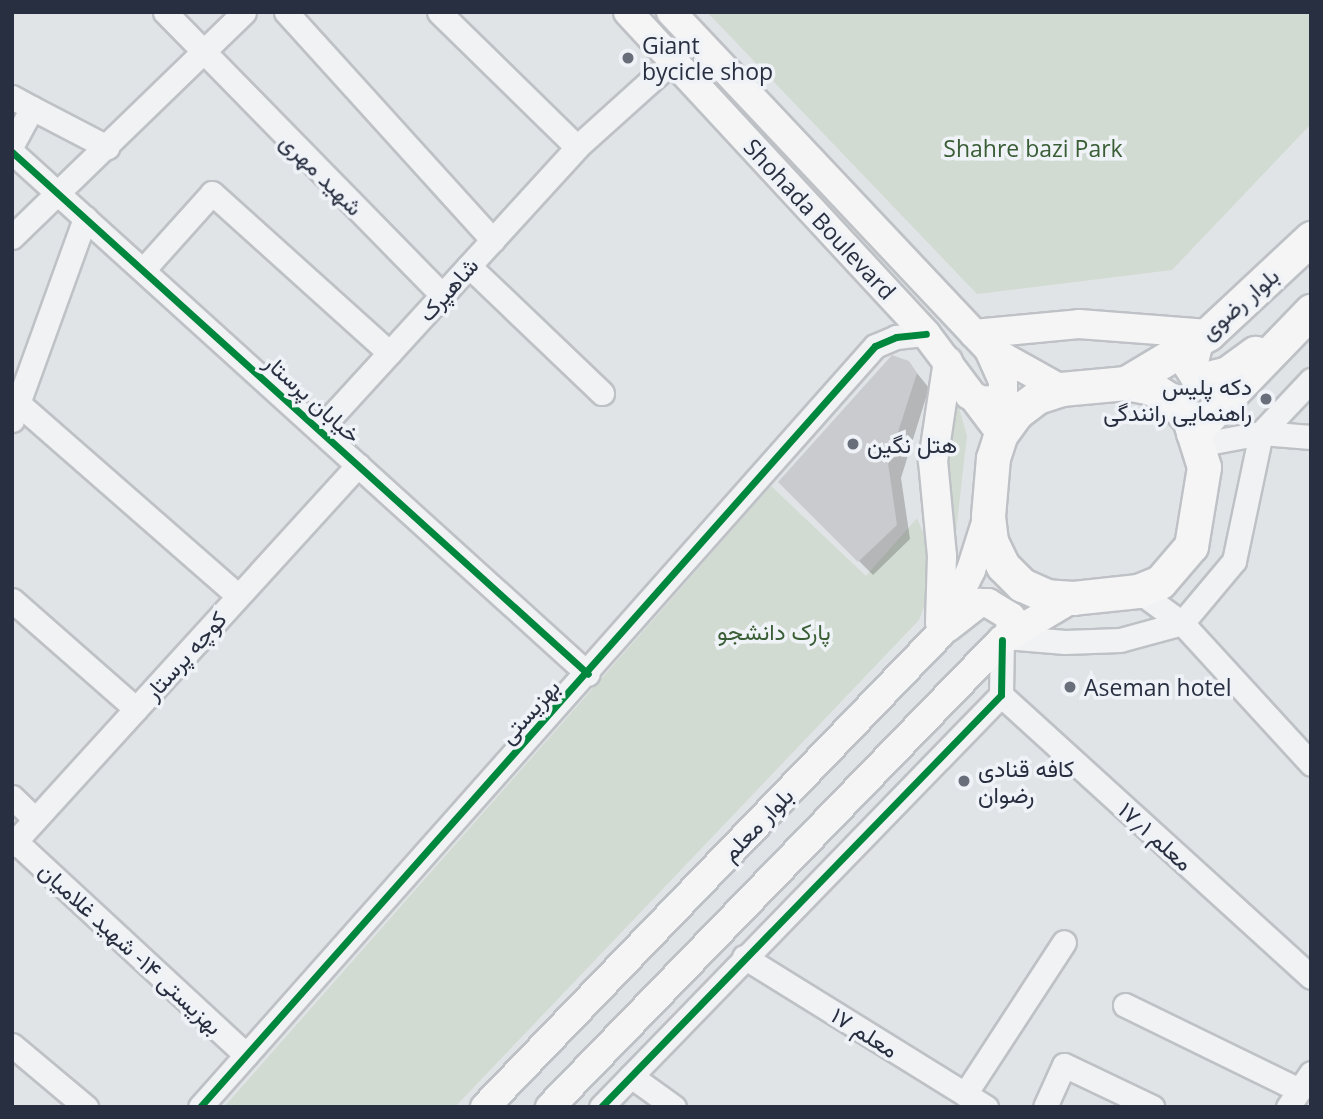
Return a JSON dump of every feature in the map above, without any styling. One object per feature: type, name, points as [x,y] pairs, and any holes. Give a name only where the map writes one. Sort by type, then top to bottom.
[{"type":"highway","name":"بلوار رضوی","points":[[1126,383],[1202,338],[1311,238]]},
{"type":"highway","points":[[1202,338],[1192,374],[1199,380],[1226,374],[1300,322]]},
{"type":"highway","points":[[1195,439],[1300,322]]},
{"type":"highway","points":[[1126,383],[1150,388],[1172,401],[1189,419],[1195,439],[1204,467],[1191,546],[1160,582],[1138,591],[1073,598],[1047,596],[1013,575],[991,541],[988,516],[993,458],[1001,434],[1016,413],[1037,397],[1061,389],[1126,383]]},
{"type":"main road","name":"Shohada Boulevard","points":[[628,12],[926,334],[948,361],[969,395],[1001,434]]},
{"type":"main road","name":"Shohada Boulevard","points":[[671,12],[981,341],[1061,389]]},
{"type":"main road","points":[[969,395],[984,401],[997,399],[1003,391],[1003,382],[981,341],[1079,324],[1202,338]]},
{"type":"main road","points":[[940,634],[942,556],[933,461],[948,361]]},
{"type":"main road","name":"بلوار معلم","points":[[485,1107],[940,634],[971,570],[988,516]]},
{"type":"main road","name":"بلوار معلم","points":[[550,1107],[1006,636],[1073,598]]},
{"type":"main road","points":[[940,634],[979,603],[988,603],[1010,617],[1006,636]]},
{"type":"street","name":"شهید مهری","points":[[165,12],[442,295]]},
{"type":"street","points":[[14,233],[60,194],[244,12]]},
{"type":"street","points":[[286,12],[493,240]]},
{"type":"street","points":[[439,12],[577,147]]},
{"type":"street","name":"شاهپرک","points":[[319,430],[577,147],[658,74]]},
{"type":"street","points":[[12,145],[22,102],[107,147]]},
{"type":"street","name":"خیابان پرستار","points":[[12,152],[588,674]]},
{"type":"street","points":[[143,270],[212,192],[390,353]]},
{"type":"street","points":[[85,218],[16,412],[238,596]]},
{"type":"street","points":[[469,266],[601,393]]},
{"type":"street","name":"بهزیستی","points":[[200,1107],[588,674],[875,346],[896,337],[926,334]]},
{"type":"street","points":[[601,1107],[1001,695],[1006,636],[1065,642],[1120,640],[1182,623],[1234,561],[1261,433],[1311,380]]},
{"type":"street","points":[[1195,439],[1261,433],[1311,437]]},
{"type":"street","name":"کوچه پرستار","points":[[14,843],[358,465]]},
{"type":"street","points":[[1138,591],[1182,623],[1311,764]]},
{"type":"street","points":[[12,600],[136,709]]},
{"type":"street","name":"معلم ۱۷٫۱","points":[[1001,695],[1311,976]]},
{"type":"street","points":[[12,797],[36,819]]},
{"type":"street","name":"بهزیستی ۱۴- شهید غلامیان","points":[[14,843],[246,1055]]},
{"type":"street","points":[[965,1094],[1064,942]]},
{"type":"street","name":"معلم ۱۷","points":[[744,957],[986,1107]]},
{"type":"street","points":[[1125,1005],[1299,1090]]},
{"type":"street","points":[[12,1046],[86,1107]]},
{"type":"street","points":[[1045,1107],[1064,1065],[1152,1107]]},
{"type":"street","points":[[631,1076],[674,1107]]},
{"type":"green space","name":"Shahre bazi Park","points":[[707,12],[1311,12],[1311,124],[1172,270],[977,294]]},
{"type":"green space","points":[[955,393],[967,436],[953,558],[941,479]]},
{"type":"green space","name":"پارک دانشجو","points":[[771,486],[866,576],[917,518],[932,554],[930,592],[919,620],[455,1107],[224,1107]]},
{"type":"building","name":"هتل نگین","points":[[892,355],[909,361],[917,373],[888,463],[897,525],[858,562],[778,482]]},
{"type":"cycle path","points":[[12,152],[588,674]]},
{"type":"cycle path","points":[[200,1107],[875,346],[896,337],[926,334]]},
{"type":"cycle path","points":[[601,1107],[1001,695],[1002,640]]},
{"type":"place","name":"Giant bycicle shop","points":[[628,58]]},
{"type":"place","name":"دکه پلیس راهنمایی رانندگی","points":[[1266,399]]},
{"type":"place","name":"هتل نگین","points":[[853,444]]},
{"type":"place","name":"Aseman hotel","points":[[1070,687]]},
{"type":"place","name":"کافه قنادی رضوان","points":[[964,781]]}]
